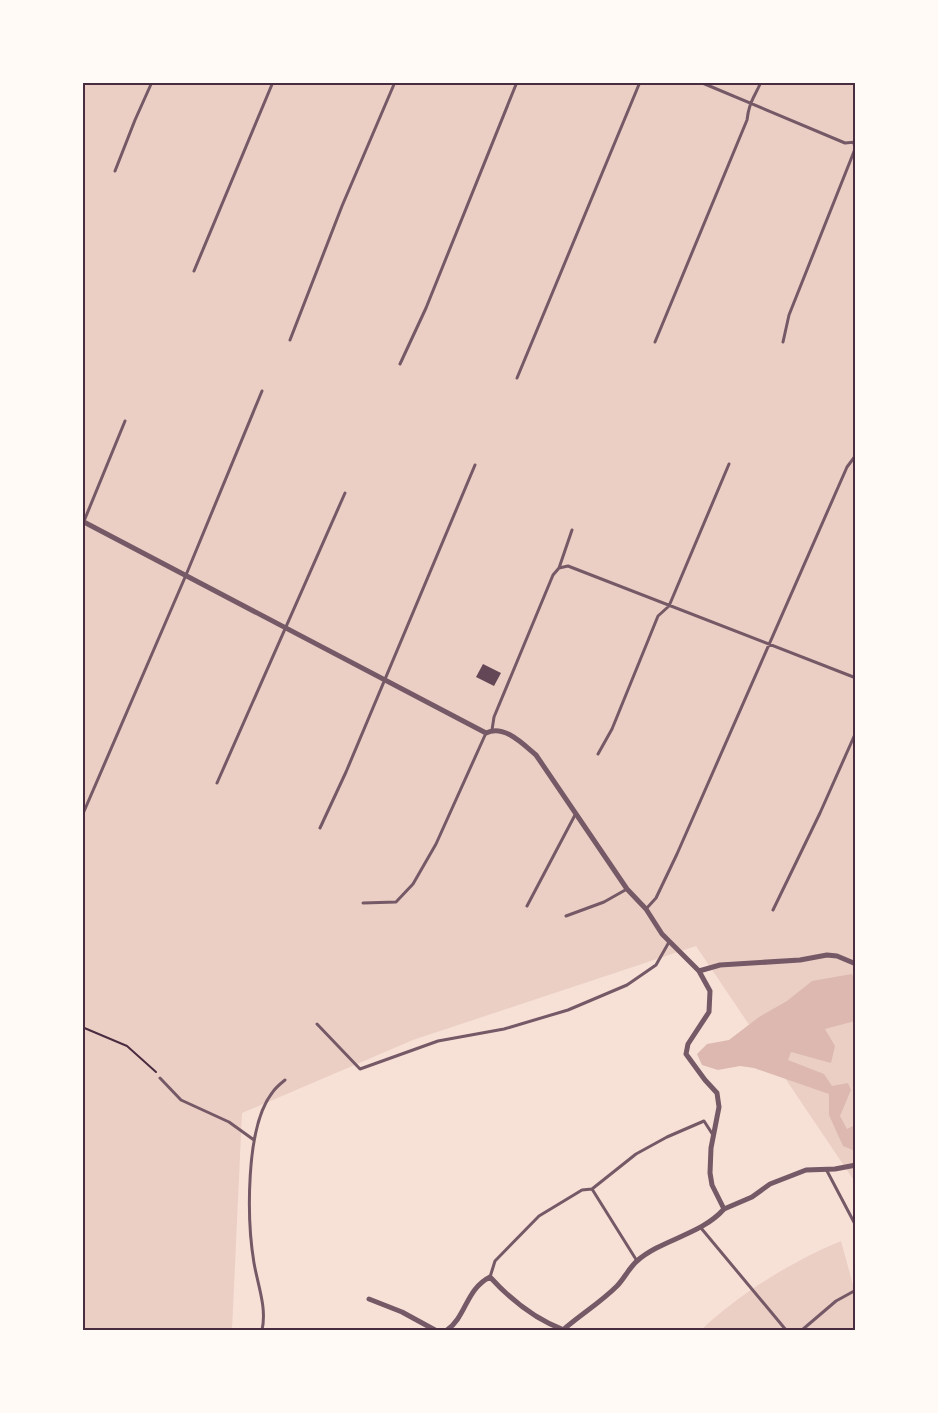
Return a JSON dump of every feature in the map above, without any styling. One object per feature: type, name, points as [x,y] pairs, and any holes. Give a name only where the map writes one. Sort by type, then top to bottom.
[{"type":"street","points":[[83,523],[486,733],[492,730],[502,731],[520,741],[536,755],[627,889],[646,909],[669,941],[699,971],[710,991],[709,1012],[687,1044],[686,1054],[717,1093],[719,1107],[712,1135],[710,1173],[712,1185],[724,1209]]},
{"type":"street","points":[[699,971],[720,965],[800,960],[827,955],[837,956],[855,964]]},
{"type":"street","points":[[450,1329],[470,1294],[481,1281],[490,1277],[508,1296],[536,1317],[563,1330],[598,1304],[619,1284],[637,1261],[716,1218],[724,1209],[752,1197],[770,1184],[806,1170],[855,1165]]},
{"type":"street","points":[[369,1299],[402,1312],[435,1330]]},
{"type":"lane","points":[[115,171],[152,82]]},
{"type":"lane","points":[[194,271],[273,82]]},
{"type":"lane","points":[[290,340],[342,206],[395,82]]},
{"type":"lane","points":[[400,364],[426,308],[517,82]]},
{"type":"lane","points":[[518,378],[640,82]]},
{"type":"lane","points":[[699,82],[845,142],[854,142],[855,149],[789,315],[783,342]]},
{"type":"lane","points":[[655,342],[747,120],[749,102],[755,97],[761,82]]},
{"type":"lane","points":[[82,816],[186,575],[261,391]]},
{"type":"lane","points":[[83,523],[125,421]]},
{"type":"lane","points":[[646,909],[656,898],[669,872],[847,467],[855,455]]},
{"type":"lane","points":[[598,754],[612,729],[658,616],[669,606],[729,464]]},
{"type":"lane","points":[[320,828],[346,772],[475,465]]},
{"type":"lane","points":[[217,783],[345,493]]},
{"type":"lane","points":[[492,730],[494,717],[553,575],[559,568],[572,530]]},
{"type":"lane","points":[[559,568],[568,566],[855,678]]},
{"type":"lane","points":[[773,910],[820,813],[855,732]]},
{"type":"lane","points":[[363,903],[396,902],[413,884],[436,844],[486,733]]},
{"type":"lane","points":[[527,906],[575,815]]},
{"type":"lane","points":[[566,916],[604,902],[627,889]]},
{"type":"lane","points":[[317,1024],[360,1069],[438,1041],[504,1029],[568,1010],[627,985],[656,965],[669,941]]},
{"type":"lane","points":[[160,1078],[181,1100],[229,1122],[254,1140]]},
{"type":"lane","points":[[262,1330],[264,1311],[254,1261],[250,1181],[255,1132],[271,1094],[285,1080]]},
{"type":"lane","points":[[490,1277],[495,1261],[539,1216],[582,1190],[592,1189],[636,1155],[668,1137],[704,1121],[712,1135]]},
{"type":"lane","points":[[826,1169],[855,1226]]},
{"type":"lane","points":[[592,1189],[637,1261]]},
{"type":"lane","points":[[700,1227],[786,1330]]},
{"type":"lane","points":[[802,1330],[836,1301],[855,1290]]},
{"type":"path","points":[[82,1027],[127,1046],[152,1067],[160,1078]]},
{"type":"shaded area","points":[[82,83],[855,83],[855,1182],[696,946],[413,1040],[242,1113],[232,1330],[83,1330]]},
{"type":"shaded area","points":[[852,974],[855,980],[855,1021],[825,1029],[835,1046],[831,1063],[791,1052],[788,1060],[824,1074],[832,1086],[848,1083],[851,1090],[840,1116],[847,1129],[855,1125],[855,1151],[843,1146],[829,1115],[829,1094],[754,1068],[740,1066],[718,1070],[702,1065],[697,1054],[707,1044],[729,1040],[759,1017],[787,1001],[812,981]]},
{"type":"shaded area","points":[[841,1241],[855,1292],[855,1330],[701,1330],[716,1316],[767,1279]]},
{"type":"building","points":[[483,664],[501,673],[494,686],[476,677]]}]
